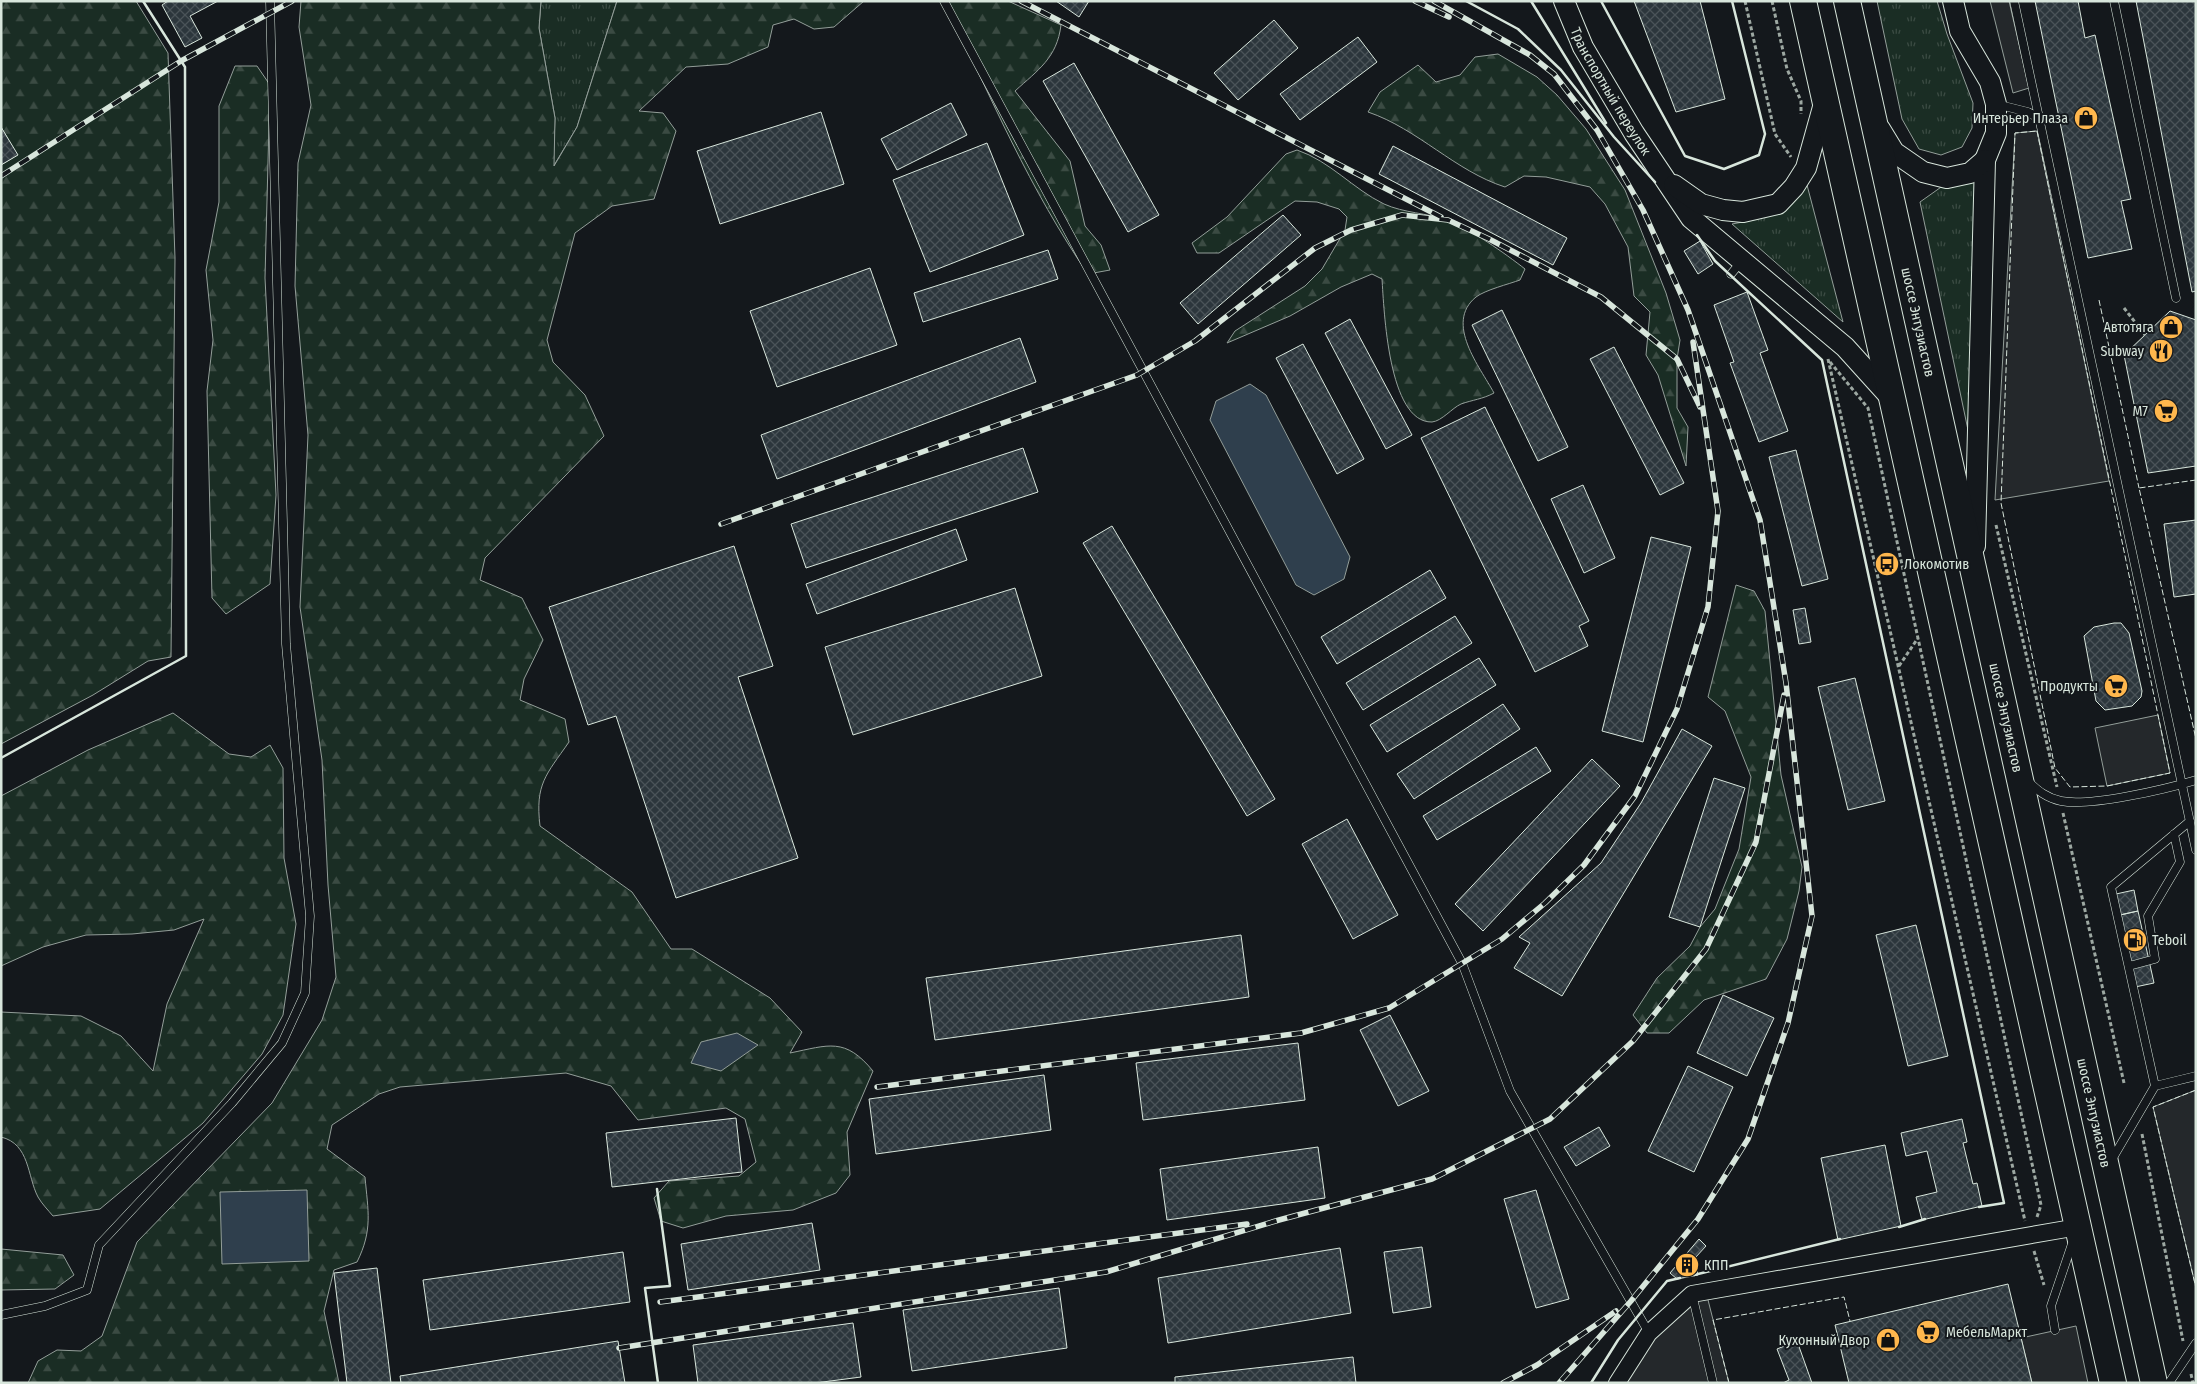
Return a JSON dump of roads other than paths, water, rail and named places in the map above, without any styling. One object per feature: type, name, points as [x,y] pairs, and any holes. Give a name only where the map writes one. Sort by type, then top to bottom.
[{"type":"highway","points":[[1802,1],[2113,1383]]},
{"type":"highway","name":"шоссе Энтузиастов","points":[[1847,1],[2154,1383]]},
{"type":"street","name":"Транспортный переулок","points":[[1564,1],[1583,47],[1656,173],[1691,218],[1736,268],[1845,347],[1892,399]]},
{"type":"street","points":[[1953,1],[1960,31],[1990,82],[1996,104],[1996,133],[1985,160],[1974,573]]},
{"type":"street","points":[[1656,173],[1701,204],[1723,210],[1742,212],[1778,204],[1794,187],[1806,168],[1825,98]]},
{"type":"street","points":[[1873,118],[1894,152],[1923,172],[1947,178],[1970,173],[1985,160]]},
{"type":"street","points":[[1617,1383],[1649,1333],[1692,1294],[2078,1227]]},
{"type":"lane","points":[[1,1315],[44,1306],[87,1290],[99,1244],[232,1103],[282,1043],[305,993],[310,916],[286,644],[270,1]]},
{"type":"lane","points":[[944,1],[1462,963],[1510,1091],[1649,1333]]},
{"type":"lane","points":[[2014,1],[2180,785],[2196,850]]},
{"type":"lane","points":[[2114,1],[2176,298]]},
{"type":"lane","points":[[1996,104],[2028,112],[2040,119]]},
{"type":"lane","points":[[2018,771],[2042,794],[2060,801],[2082,803],[2180,785],[2196,780]]},
{"type":"lane","points":[[2106,1170],[2155,1086],[2111,887],[2190,821]]},
{"type":"lane","points":[[2128,966],[2155,959],[2148,916],[2180,862],[2174,834]]},
{"type":"lane","points":[[2155,1086],[2196,1076]]},
{"type":"lane","points":[[2055,1330],[2051,1306],[2078,1227]]},
{"type":"lane","points":[[1692,1294],[1714,1383]]},
{"type":"lane","points":[[2169,1383],[2196,1342]]},
{"type":"water","points":[[1250,384],[1266,395],[1350,557],[1344,579],[1314,595],[1296,585],[1210,420],[1216,401]]},
{"type":"water","points":[[737,1033],[758,1045],[721,1071],[691,1063],[701,1042]]},
{"type":"water","points":[[307,1190],[309,1261],[222,1264],[220,1192]]},
{"type":"railway","points":[[1,176],[181,61],[292,1]]},
{"type":"railway","points":[[1021,1],[1441,217]]},
{"type":"railway","points":[[1415,1],[1449,17]]},
{"type":"railway","points":[[1434,1],[1530,55],[1554,74],[1597,130],[1643,210],[1688,310],[1760,520],[1786,683],[1812,916],[1788,1023],[1748,1139],[1698,1219],[1631,1301],[1559,1383]]},
{"type":"railway","points":[[721,524],[1137,375],[1195,341],[1315,248],[1351,230],[1402,215],[1448,220],[1601,297],[1677,359],[1700,407]]},
{"type":"railway","points":[[877,1087],[1301,1033],[1389,1008],[1502,939],[1545,903],[1584,865],[1635,796],[1677,709],[1708,607],[1718,511],[1693,342]]},
{"type":"railway","points":[[619,1348],[1106,1272],[1279,1220],[1432,1179],[1550,1119],[1633,1041],[1706,949],[1756,842],[1784,695]]},
{"type":"railway","points":[[660,1302],[1247,1224]]},
{"type":"railway","points":[[1503,1383],[1537,1365],[1616,1311]]},
{"type":"place","name":"Интерьер Плаза","points":[[2086,118]]},
{"type":"place","name":"Автотяга","points":[[2171,327]]},
{"type":"place","name":"Subway","points":[[2161,351]]},
{"type":"place","name":"М7","points":[[2166,411]]},
{"type":"place","name":"Локомотив","points":[[1887,564]]},
{"type":"place","name":"Продукты","points":[[2116,686]]},
{"type":"place","name":"Teboil","points":[[2135,940]]},
{"type":"place","name":"КПП","points":[[1687,1265]]},
{"type":"place","name":"МебельМаркт","points":[[1928,1332]]},
{"type":"place","name":"Кухонный Двор","points":[[1888,1340]]}]
